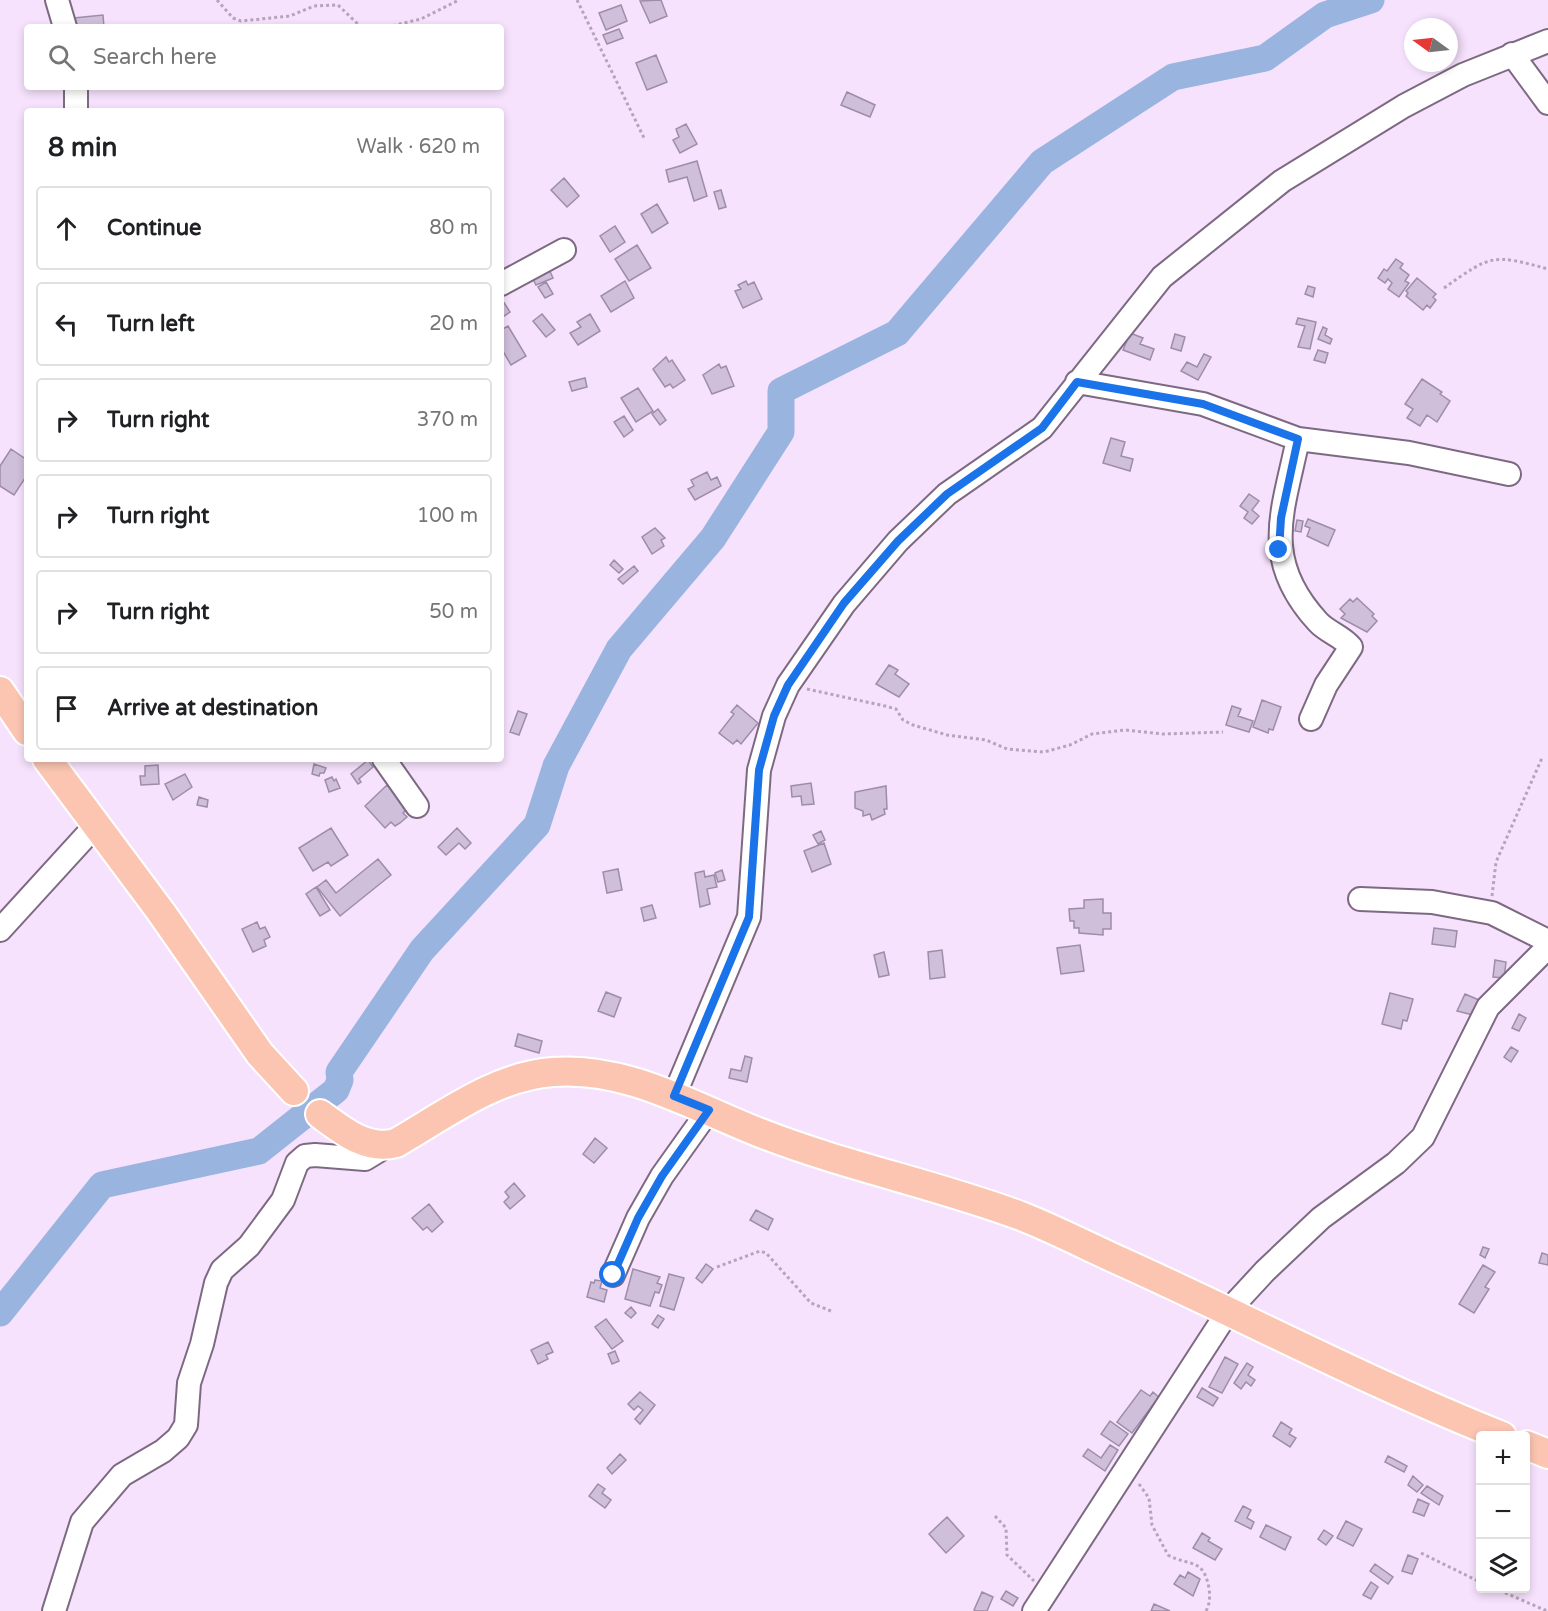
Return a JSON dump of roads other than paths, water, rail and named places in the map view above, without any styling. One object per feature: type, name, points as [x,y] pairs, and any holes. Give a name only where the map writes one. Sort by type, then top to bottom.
[{"type":"main road","points":[[0,691],[24,726]]},
{"type":"main road","points":[[49,762],[161,912],[260,1054],[294,1091]]},
{"type":"main road","points":[[320,1114],[359,1139],[375,1146],[388,1145],[396,1143],[512,1079],[542,1073],[590,1071],[623,1079],[674,1096],[759,1132],[1021,1216],[1229,1310],[1431,1408],[1489,1431]]},
{"type":"main road","points":[[1530,1447],[1548,1454]]},
{"type":"street","points":[[57,0],[64,24]]},
{"type":"street","points":[[674,1096],[749,917],[759,770],[774,716],[788,685],[844,603],[898,541],[947,494],[1042,428],[1162,277],[1282,181],[1404,106],[1463,75],[1548,40]]},
{"type":"street","points":[[1512,54],[1548,102]]},
{"type":"street","points":[[76,90],[76,108]]},
{"type":"street","points":[[504,282],[564,249]]},
{"type":"street","points":[[1077,382],[1203,404],[1298,439],[1409,453],[1509,474]]},
{"type":"street","points":[[1298,439],[1281,518],[1281,560],[1284,572],[1319,624],[1351,647],[1326,685],[1311,719]]},
{"type":"street","points":[[386,762],[417,806]]},
{"type":"street","points":[[0,930],[95,826]]},
{"type":"street","points":[[1360,899],[1432,902],[1492,913],[1548,941]]},
{"type":"street","points":[[1040,1602],[1229,1310],[1265,1271],[1321,1218],[1396,1163],[1423,1137],[1488,1007],[1548,947]]},
{"type":"street","points":[[294,1091],[320,1114]]},
{"type":"street","points":[[613,1275],[638,1218],[662,1176],[709,1110]]},
{"type":"street","points":[[54,1611],[73,1559],[82,1522],[122,1475],[163,1451],[178,1438],[186,1425],[189,1383],[202,1344],[216,1282],[222,1270],[249,1246],[283,1200],[297,1163],[305,1156],[315,1155],[365,1159],[388,1145]]},
{"type":"waterway","points":[[0,1313],[102,1185],[259,1151],[336,1090],[340,1080],[339,1072],[422,950],[537,825],[556,766],[619,649],[713,538],[781,432],[781,391],[897,333],[1042,162],[1173,77],[1265,58],[1325,15],[1371,0]]}]
